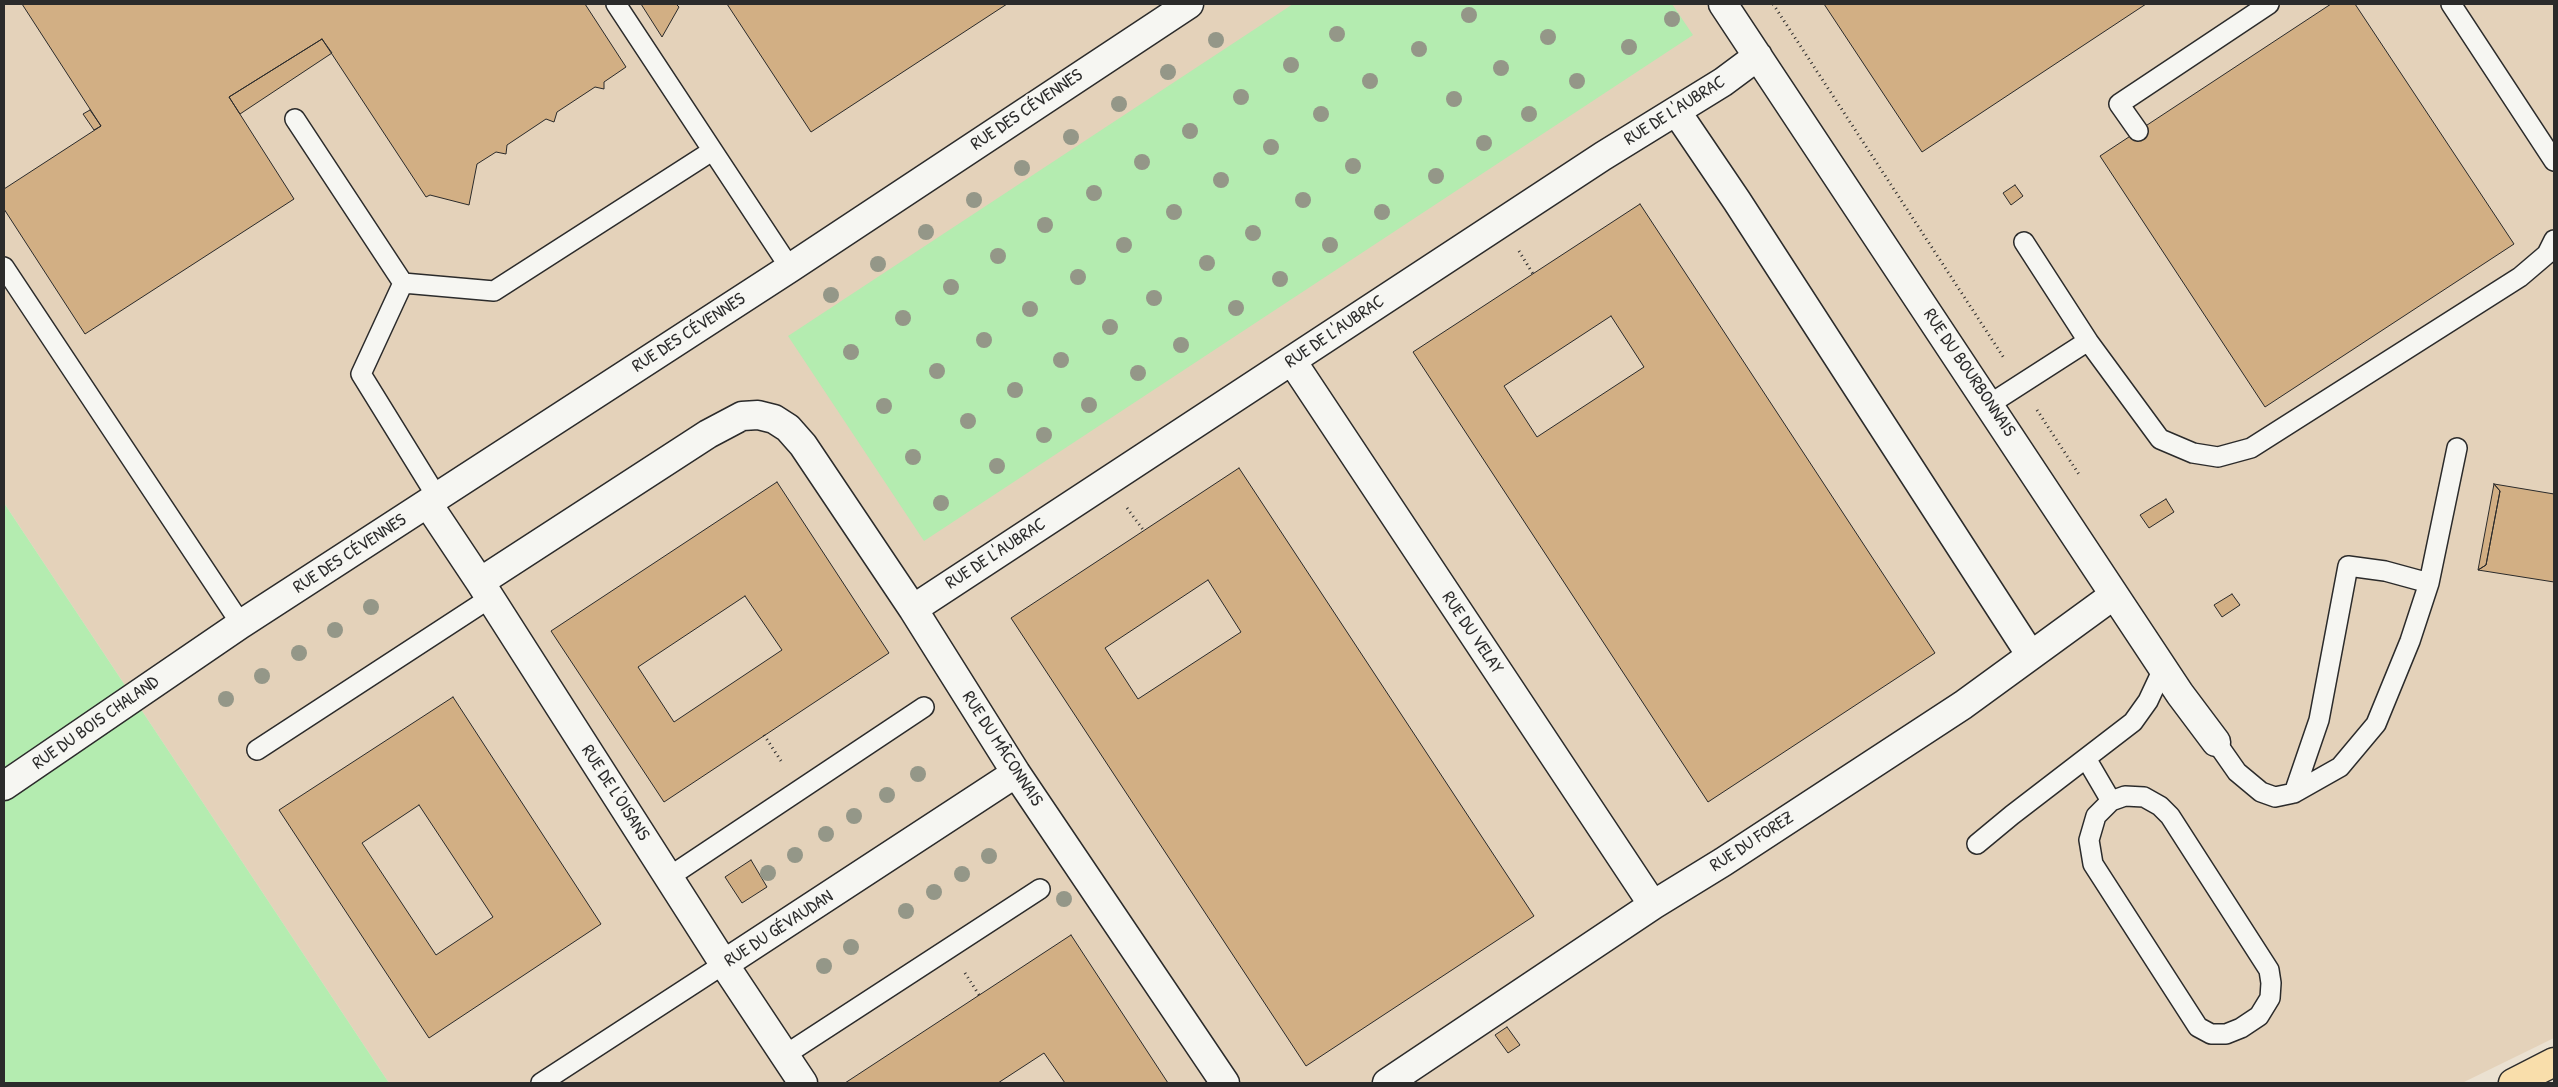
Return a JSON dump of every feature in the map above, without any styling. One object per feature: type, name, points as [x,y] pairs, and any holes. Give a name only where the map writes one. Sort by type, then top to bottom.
[{"type":"highway","points":[[2513,1083],[2554,1062]]},
{"type":"street","name":"RUE DU BOURBONNAIS","points":[[1723,4],[1990,404],[2163,669],[2216,742]]},
{"type":"street","name":"RUE DES CÉVENNES","points":[[188,660],[790,268],[1185,5]]},
{"type":"street","name":"RUE DE L'AUBRAC","points":[[913,609],[1292,362],[1595,161],[1723,82],[1758,56]]},
{"type":"street","points":[[1676,111],[1737,201],[2030,654]]},
{"type":"street","name":"RUE DU VELAY","points":[[1292,362],[1652,905]]},
{"type":"street","name":"RUE DU MÂCONNAIS","points":[[485,590],[708,434],[742,416],[758,415],[774,419],[788,428],[803,445],[913,609],[1016,773],[1225,1083]]},
{"type":"street","name":"RUE DE L'OISANS","points":[[432,500],[485,590],[724,964],[803,1083]]},
{"type":"street","name":"RUE DU FOREZ","points":[[1387,1083],[1652,905],[1723,862],[1954,710],[2114,595]]},
{"type":"street","name":"RUE DU BOIS CHALAND","points":[[4,786],[188,660]]},
{"type":"street","name":"RUE DU GÉVAUDAN","points":[[724,964],[1016,773]]},
{"type":"lane","points":[[616,4],[790,268]]},
{"type":"lane","points":[[2138,131],[2118,104],[2269,4]]},
{"type":"lane","points":[[2451,4],[2554,161]]},
{"type":"lane","points":[[295,120],[403,283]]},
{"type":"lane","points":[[403,283],[494,291],[712,151]]},
{"type":"lane","points":[[2024,242],[2088,342],[2160,439],[2193,453],[2218,457],[2251,448],[2520,277],[2547,254],[2554,240]]},
{"type":"lane","points":[[4,267],[241,624]]},
{"type":"lane","points":[[403,283],[361,374],[432,500]]},
{"type":"lane","points":[[1990,404],[2088,342]]},
{"type":"lane","points":[[2216,742],[2238,772],[2261,792],[2275,797],[2294,793],[2340,767],[2376,724],[2410,641],[2429,583],[2457,448]]},
{"type":"lane","points":[[2294,793],[2318,720],[2348,566],[2385,571],[2429,583]]},
{"type":"lane","points":[[256,750],[485,590]]},
{"type":"lane","points":[[1977,844],[2012,815],[2087,760],[2133,722],[2148,701],[2163,669]]},
{"type":"lane","points":[[669,877],[924,707]]},
{"type":"lane","points":[[2087,760],[2111,801]]},
{"type":"lane","points":[[2125,796],[2144,797],[2160,806],[2170,816],[2269,970],[2271,983],[2270,998],[2259,1016],[2241,1028],[2226,1034],[2211,1034],[2198,1027],[2092,864],[2088,840],[2096,816],[2111,801],[2125,796]]},
{"type":"lane","points":[[785,1055],[1040,889]]},
{"type":"lane","name":"RUE DU GÉVAUDAN","points":[[541,1083],[724,964]]},
{"type":"path","points":[[1773,4],[2081,477]]},
{"type":"shaded area","points":[[4,4],[2554,4],[2554,1038],[2462,1083],[389,1083],[4,503]]},
{"type":"green space","points":[[1293,4],[1672,4],[1693,35],[924,541],[788,336]]},
{"type":"green space","points":[[4,503],[389,1083],[4,1083]]},
{"type":"building","points":[[22,4],[585,4],[626,67],[604,82],[604,89],[595,87],[557,112],[554,122],[546,119],[507,145],[506,154],[496,152],[477,164],[469,205],[430,195],[426,197],[322,39],[229,97],[294,199],[85,334],[4,209],[4,189],[101,126]]},
{"type":"building","points":[[641,4],[676,4],[679,7],[662,37]]},
{"type":"building","points":[[727,4],[1007,4],[811,132]]},
{"type":"building","points":[[1824,4],[2146,4],[1922,152]]},
{"type":"building","points":[[2331,4],[2355,4],[2514,244],[2265,407],[2100,156]]},
{"type":"building","points":[[322,39],[332,53],[240,114],[229,97]]},
{"type":"building","points":[[90,110],[101,126],[94,130],[83,114]]},
{"type":"building","points":[[2015,185],[2023,196],[2011,205],[2003,193]]},
{"type":"building","points":[[1640,204],[1935,653],[1708,802],[1413,352]],"holes":[[[1611,316],[1644,367],[1537,437],[1504,386]]]},
{"type":"building","points":[[1239,468],[1534,916],[1306,1066],[1011,618]],"holes":[[[1208,580],[1241,632],[1138,699],[1105,648]]]},
{"type":"building","points":[[777,482],[889,653],[664,802],[551,631]],"holes":[[[745,596],[782,650],[674,722],[638,667]]]},
{"type":"building","points":[[2494,484],[2500,491],[2486,565],[2478,570]]},
{"type":"building","points":[[2494,484],[2554,494],[2554,582],[2478,570],[2486,565],[2500,491]]},
{"type":"building","points":[[2166,499],[2174,512],[2149,528],[2140,515]]},
{"type":"building","points":[[2232,594],[2240,605],[2222,617],[2214,605]]},
{"type":"building","points":[[453,697],[601,924],[429,1038],[279,810]],"holes":[[[419,805],[493,917],[436,955],[362,843]]]},
{"type":"building","points":[[751,860],[767,887],[742,903],[725,877]]},
{"type":"building","points":[[1071,935],[1168,1083],[1065,1083],[1044,1053],[998,1083],[845,1083]]},
{"type":"building","points":[[1507,1027],[1520,1045],[1508,1053],[1495,1035]]}]
